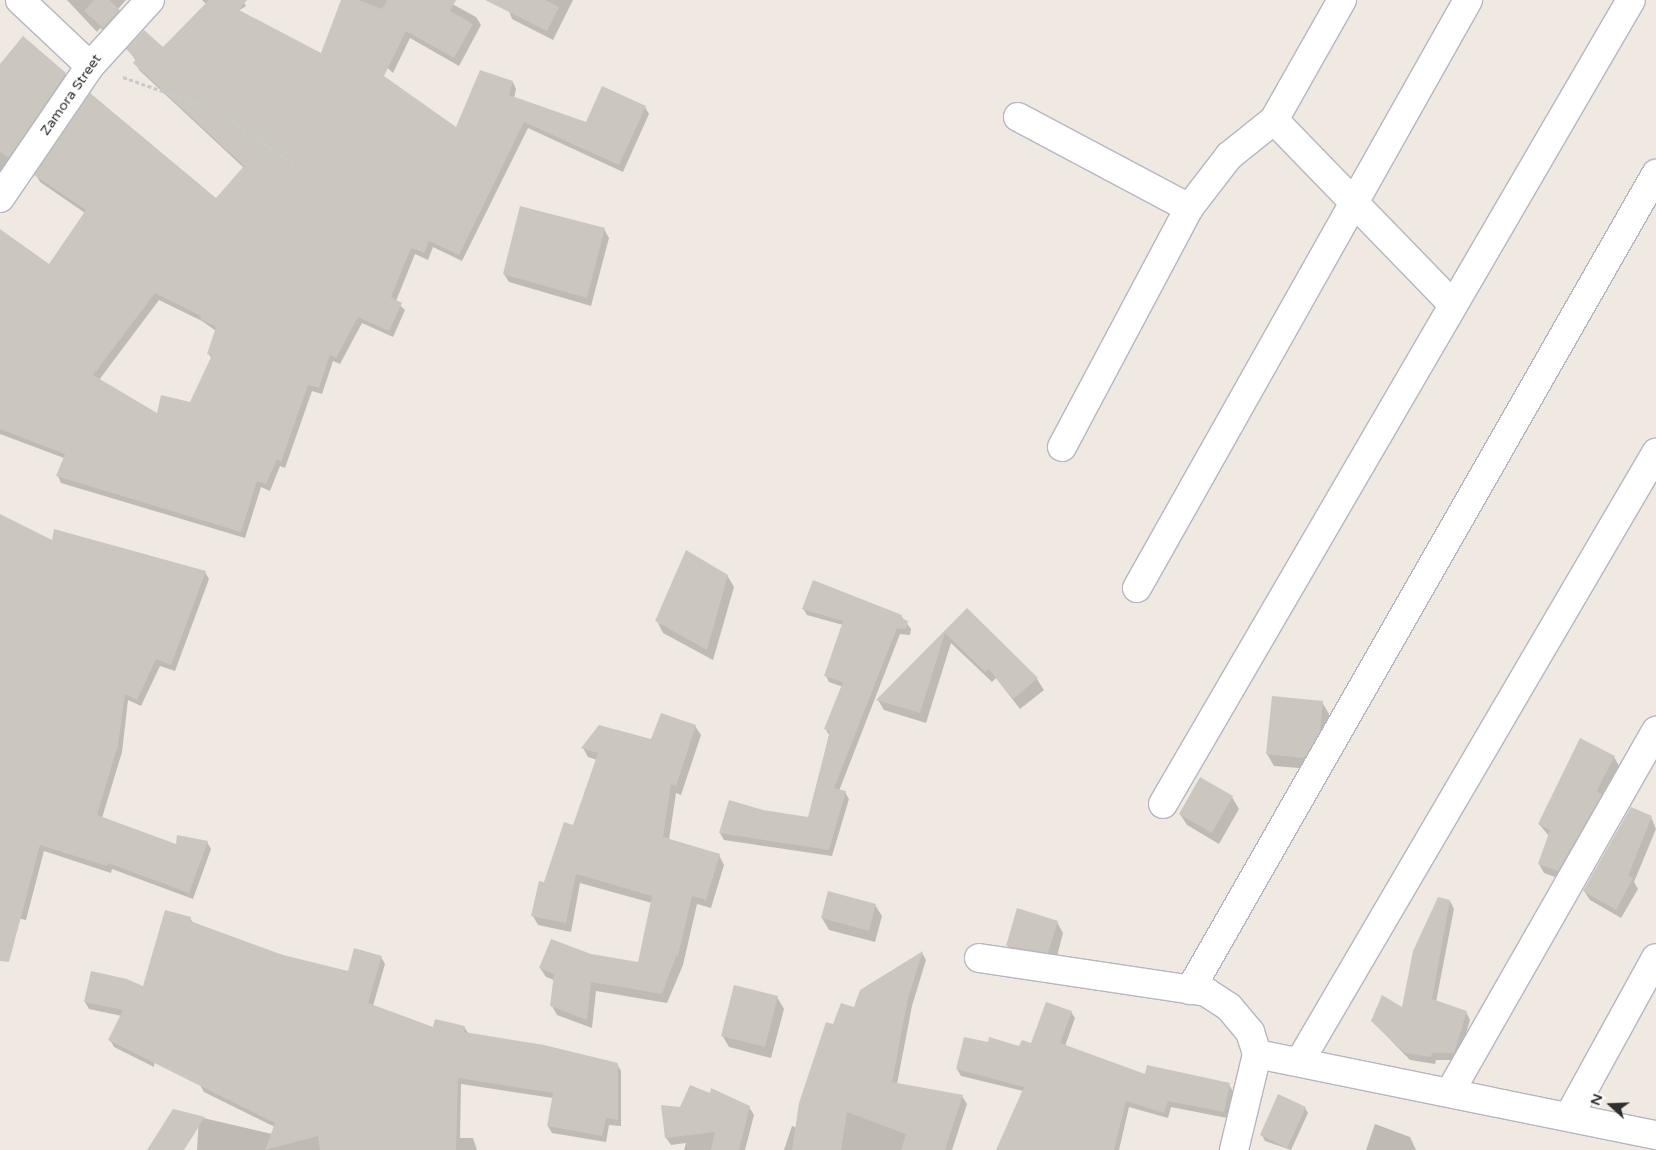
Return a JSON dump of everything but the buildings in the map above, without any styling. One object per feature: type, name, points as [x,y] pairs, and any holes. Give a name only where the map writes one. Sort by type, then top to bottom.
[{"type":"street","points":[[20,0],[90,66]]},
{"type":"street","name":"Zamora Street","points":[[0,198],[90,66],[150,0]]},
{"type":"street","points":[[1062,447],[1189,208],[1229,156],[1274,120],[1342,0]]},
{"type":"street","points":[[1137,588],[1468,0]]},
{"type":"street","points":[[1162,804],[1631,0]]},
{"type":"street","points":[[1018,117],[1189,208]]},
{"type":"street","points":[[1274,120],[1453,305]]},
{"type":"street","points":[[1190,990],[1656,174]]},
{"type":"street","points":[[1300,1061],[1656,453]]},
{"type":"street","points":[[1450,1092],[1656,731]]},
{"type":"street","points":[[979,958],[1206,992],[1229,1008],[1250,1032],[1257,1054],[1234,1150]]},
{"type":"street","points":[[1569,1116],[1656,958]]},
{"type":"street","points":[[1257,1054],[1300,1061],[1656,1134]]},
{"type":"path","points":[[90,66],[216,110],[295,165]]}]
